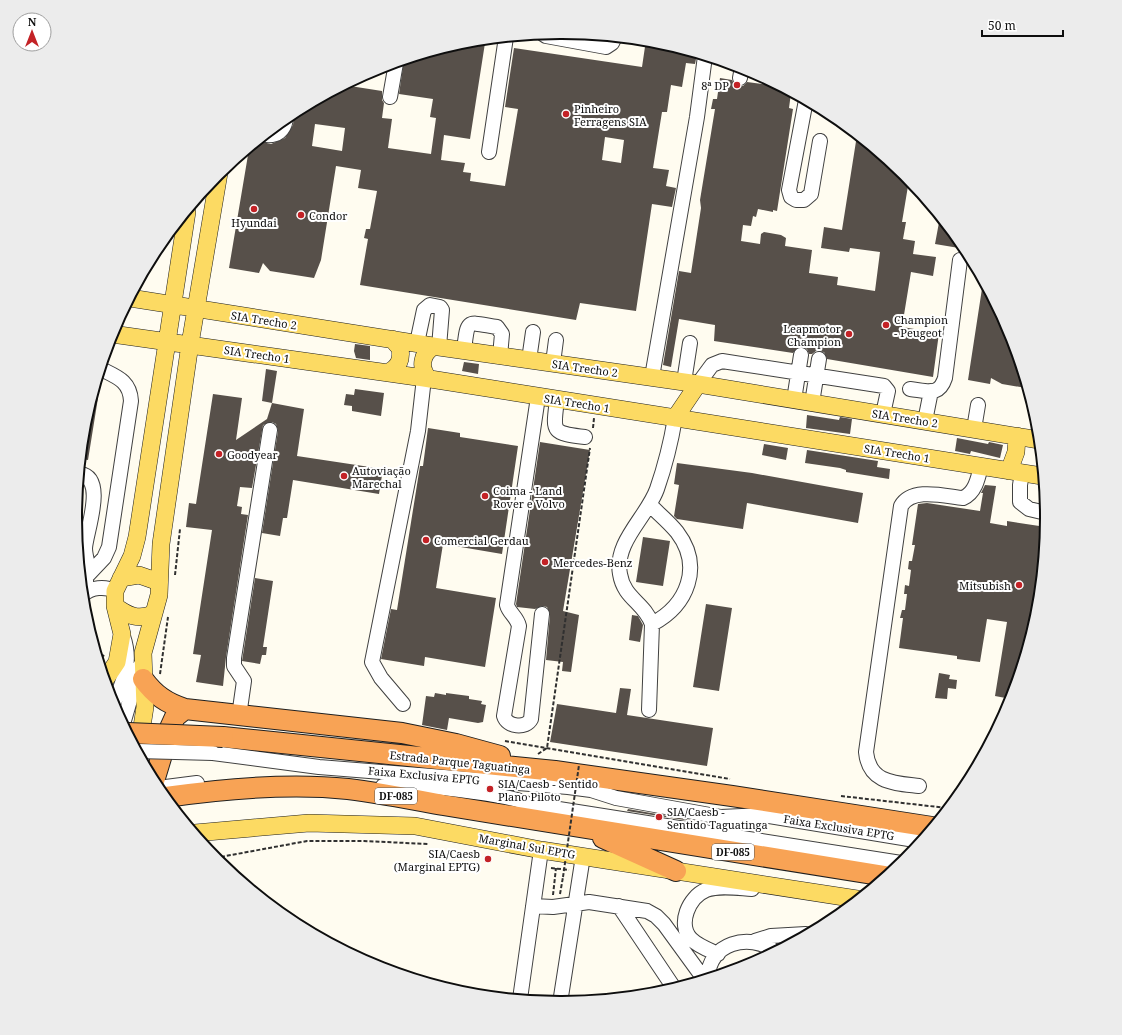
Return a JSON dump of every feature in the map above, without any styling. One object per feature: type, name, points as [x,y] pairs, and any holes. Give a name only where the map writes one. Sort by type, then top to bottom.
[{"type":"highway","points":[[151,678],[151,691],[170,704],[185,709],[402,733],[456,744],[555,771]]},
{"type":"highway","points":[[157,773],[170,728],[175,717],[185,709]]},
{"type":"highway","name":"Estrada Parque Taguatinga","points":[[135,734],[218,745],[555,771],[732,796],[927,826]]},
{"type":"highway","name":"DF-085","points":[[172,796],[209,786],[308,787],[382,793],[443,806],[878,875]]},
{"type":"highway","points":[[581,828],[676,871]]},
{"type":"main road","points":[[139,743],[151,678],[143,653],[161,612],[158,595],[166,581],[161,544],[190,344],[217,185]]},
{"type":"main road","points":[[109,674],[116,662],[122,634],[117,592],[132,556],[137,537],[186,220]]},
{"type":"main road","name":"SIA Trecho 2","points":[[136,299],[500,356],[691,383],[1032,439]]},
{"type":"main road","name":"SIA Trecho 1","points":[[119,335],[387,373],[1037,475]]},
{"type":"main road","points":[[387,373],[398,366],[401,360],[400,348],[392,339]]},
{"type":"main road","points":[[426,379],[423,356],[427,350],[436,346]]},
{"type":"main road","points":[[675,418],[691,383]]},
{"type":"main road","points":[[1016,472],[1017,436]]},
{"type":"main road","points":[[117,592],[139,575],[166,581]]},
{"type":"main road","points":[[117,592],[131,616],[145,617],[161,612]]},
{"type":"main road","name":"Marginal Sul EPTG","points":[[201,833],[309,823],[415,826],[541,850],[851,898]]},
{"type":"street","points":[[563,39],[606,47],[612,42]]},
{"type":"street","points":[[489,152],[505,42]]},
{"type":"street","points":[[652,377],[704,61]]},
{"type":"street","points":[[390,97],[395,69]]},
{"type":"street","points":[[805,106],[789,190],[791,197],[796,200],[804,200],[811,194],[820,141]]},
{"type":"street","points":[[274,135],[284,128]]},
{"type":"street","points":[[910,389],[931,391],[939,390],[945,378],[960,260]]},
{"type":"street","points":[[417,343],[424,310],[430,305],[440,307],[442,310],[436,346]]},
{"type":"street","points":[[464,350],[467,328],[470,324],[474,323],[498,327],[502,334],[500,356]]},
{"type":"street","points":[[529,360],[532,332]]},
{"type":"street","points":[[553,364],[556,340]]},
{"type":"street","points":[[690,343],[691,383]]},
{"type":"street","points":[[794,400],[801,355]]},
{"type":"street","points":[[812,403],[818,359]]},
{"type":"street","points":[[691,383],[712,365],[722,361],[798,372],[884,386],[888,391],[883,414]]},
{"type":"street","points":[[87,576],[104,558],[109,547],[131,401],[130,389],[124,380],[106,372]]},
{"type":"street","points":[[403,704],[380,678],[372,662],[418,431],[426,379]]},
{"type":"street","points":[[925,421],[931,391]]},
{"type":"street","points":[[538,397],[507,605],[519,626],[504,716],[507,722],[513,724],[525,725],[529,723],[531,719],[542,614]]},
{"type":"street","points":[[557,400],[554,426],[556,430],[562,434],[589,437]]},
{"type":"street","points":[[974,429],[978,405]]},
{"type":"street","points":[[649,710],[652,624],[648,615],[628,595],[620,575],[619,565],[622,549],[650,505],[657,488],[675,418]]},
{"type":"street","points":[[239,716],[244,681],[234,666],[234,658],[270,430]]},
{"type":"street","points":[[919,786],[882,780],[867,764],[866,752],[901,506],[906,498],[916,495],[962,498],[968,496],[973,491],[981,466]]},
{"type":"street","points":[[1016,472],[1020,485],[1020,502],[1029,509],[1040,511]]},
{"type":"street","points":[[85,476],[91,481],[94,496],[93,513],[85,546],[90,572]]},
{"type":"street","points":[[650,505],[676,531],[685,545],[690,561],[690,578],[683,596],[666,617],[652,624]]},
{"type":"street","points":[[89,591],[108,588],[117,592]]},
{"type":"street","points":[[117,696],[126,677],[128,660],[127,647],[122,634]]},
{"type":"street","points":[[126,715],[143,653]]},
{"type":"street","name":"Faixa Exclusiva EPTG","points":[[144,751],[218,745],[319,767],[568,787],[592,790],[616,798],[721,817],[763,815],[914,840]]},
{"type":"street","name":"Faixa Exclusiva EPTG","points":[[166,788],[309,780],[397,787],[416,786],[521,800],[527,804],[893,862]]},
{"type":"street","points":[[521,994],[541,850]]},
{"type":"street","points":[[561,996],[583,856]]},
{"type":"street","points":[[718,954],[698,945],[690,939],[686,931],[685,919],[688,908],[696,896],[705,890],[717,888],[788,889]]},
{"type":"street","points":[[533,906],[553,907],[589,902],[647,911],[656,916],[701,975]]},
{"type":"street","points":[[619,906],[671,983]]},
{"type":"street","points":[[709,973],[711,963],[728,945],[741,941],[755,941],[771,936],[794,935]]},
{"type":"street","points":[[755,941],[770,948]]},
{"type":"path","points":[[547,748],[589,437],[596,405]]},
{"type":"path","points":[[166,581],[180,529]]},
{"type":"path","points":[[151,678],[161,612]]},
{"type":"path","points":[[502,741],[730,779]]},
{"type":"path","points":[[556,868],[552,894],[560,896],[579,765]]},
{"type":"path","points":[[839,796],[942,807]]},
{"type":"path","points":[[223,856],[307,841],[364,841],[434,844]]},
{"type":"path","points":[[539,868],[556,868],[580,872]]},
{"type":"building","points":[[485,45],[470,139],[444,135],[441,160],[465,163],[463,172],[471,173],[470,181],[505,186],[518,109],[505,107],[514,48],[642,67],[645,47],[696,58],[695,64],[686,63],[682,87],[671,85],[667,112],[662,112],[653,168],[669,170],[666,186],[676,188],[672,207],[652,204],[636,311],[580,303],[576,320],[360,285],[368,239],[364,238],[366,229],[370,229],[377,191],[358,188],[361,170],[336,166],[321,260],[314,278],[270,271],[263,263],[259,273],[229,268],[248,157],[265,143],[271,144],[285,138],[293,125],[293,121],[322,103],[353,86],[382,91],[382,100],[384,103],[382,118],[392,119],[388,148],[431,154],[436,118],[430,117],[433,99],[399,94],[403,65],[437,55]],"holes":[[[315,124],[345,128],[342,151],[312,146]],[[605,137],[624,140],[621,163],[602,160]]]},
{"type":"building","points":[[720,78],[732,80],[734,84],[739,86],[743,86],[747,82],[764,84],[790,98],[789,108],[793,109],[777,211],[773,210],[773,212],[758,209],[756,217],[753,216],[751,226],[743,225],[741,241],[760,244],[761,234],[764,232],[781,235],[786,238],[785,246],[812,250],[809,273],[838,277],[837,285],[875,291],[880,252],[850,248],[849,252],[821,248],[824,227],[842,230],[856,141],[908,188],[902,222],[906,222],[903,239],[915,241],[913,254],[936,257],[933,276],[911,272],[902,327],[939,333],[933,377],[827,359],[824,352],[816,351],[809,354],[807,349],[803,347],[798,347],[793,353],[714,341],[715,325],[679,319],[671,367],[663,365],[679,271],[691,273],[701,208],[700,200],[715,109],[711,109],[713,99],[717,99]]},
{"type":"building","points":[[939,223],[956,247],[935,244]]},
{"type":"building","points":[[982,291],[1003,334],[1021,387],[1002,384],[991,378],[990,384],[968,380]]},
{"type":"building","points":[[355,344],[370,346],[370,360],[356,358],[354,351]]},
{"type":"building","points":[[464,362],[479,364],[478,374],[462,371]]},
{"type":"building","points":[[266,369],[277,371],[272,403],[262,401]]},
{"type":"building","points":[[355,389],[384,393],[381,416],[352,411],[352,406],[344,405],[346,394],[354,395]]},
{"type":"building","points":[[213,394],[242,398],[236,440],[267,419],[272,403],[304,409],[297,456],[383,469],[379,494],[293,480],[287,518],[283,518],[280,536],[262,533],[278,431],[276,424],[272,422],[263,425],[252,488],[240,487],[237,506],[242,507],[241,514],[248,515],[226,657],[223,686],[196,682],[201,655],[193,654],[212,530],[186,527],[189,503],[196,504]]},
{"type":"building","points":[[98,399],[88,460],[87,460],[87,455],[92,424]]},
{"type":"building","points":[[807,415],[839,420],[840,417],[852,419],[850,434],[806,428]]},
{"type":"building","points":[[428,428],[460,433],[460,437],[518,446],[502,554],[443,544],[436,588],[496,598],[485,667],[425,657],[424,666],[381,659],[391,609],[397,610],[420,466],[423,466]]},
{"type":"building","points":[[957,438],[988,444],[989,442],[1003,445],[1000,458],[971,451],[970,454],[955,451]]},
{"type":"building","name":"Mercedes-Benz","points":[[540,442],[590,450],[563,611],[579,615],[571,672],[562,671],[563,662],[546,660],[550,615],[547,607],[542,606],[535,609],[517,607],[516,604]]},
{"type":"building","points":[[764,444],[788,448],[786,460],[762,455]]},
{"type":"building","points":[[807,450],[878,461],[877,467],[890,469],[889,479],[846,472],[846,470],[840,468],[805,463]]},
{"type":"building","points":[[677,463],[752,473],[863,493],[858,523],[747,503],[743,529],[677,519],[674,516],[679,485],[674,484]]},
{"type":"building","points":[[985,485],[996,486],[990,523],[1007,526],[1007,521],[1039,526],[1035,580],[1030,611],[1023,641],[1004,698],[995,696],[1007,622],[987,619],[980,662],[957,659],[957,656],[899,648],[903,618],[900,618],[902,610],[905,610],[907,594],[904,594],[905,585],[909,586],[911,570],[908,569],[909,561],[912,561],[915,545],[912,545],[918,504],[927,503],[980,511],[983,493],[981,493]]},
{"type":"building","points":[[643,537],[670,541],[663,586],[636,582]]},
{"type":"building","points":[[255,578],[273,581],[263,647],[267,647],[266,655],[262,655],[260,664],[242,661]]},
{"type":"building","points":[[706,604],[732,608],[719,691],[693,687]]},
{"type":"building","points":[[632,615],[638,616],[643,625],[640,642],[629,640]]},
{"type":"building","points":[[939,673],[950,675],[949,679],[957,680],[956,689],[948,688],[947,699],[935,698]]},
{"type":"building","points":[[620,688],[631,689],[627,715],[713,728],[707,766],[550,742],[557,704],[616,713]]},
{"type":"building","points":[[435,693],[469,696],[469,699],[482,701],[481,704],[486,705],[483,722],[478,723],[449,718],[447,730],[422,725],[426,696],[434,697]]},
{"type":"building","points":[[628,809],[691,820],[691,821],[627,811]]},
{"type":"place","name":"8ª DP","points":[[737,85]]},
{"type":"place","name":"Pinheiro Ferragens SIA","points":[[566,114]]},
{"type":"place","name":"Hyundai","points":[[254,209]]},
{"type":"place","name":"Condor","points":[[301,215]]},
{"type":"place","name":"Champion - Peugeot","points":[[886,325]]},
{"type":"place","name":"Leapmotor Champion","points":[[849,334]]},
{"type":"place","name":"Goodyear","points":[[219,454]]},
{"type":"place","name":"Autoviação Marechal","points":[[344,476]]},
{"type":"place","name":"Coima - Land Rover e Volvo","points":[[485,496]]},
{"type":"place","name":"Comercial Gerdau","points":[[426,540]]},
{"type":"place","name":"Mercedes-Benz","points":[[545,562]]},
{"type":"place","name":"Mitsubish","points":[[1019,585]]},
{"type":"place","name":"SIA/Caesb - Sentido Plano Piloto","points":[[490,789]]},
{"type":"place","name":"SIA/Caesb - Sentido Taguatinga","points":[[659,817]]},
{"type":"place","name":"SIA/Caesb (Marginal EPTG)","points":[[488,859]]}]
